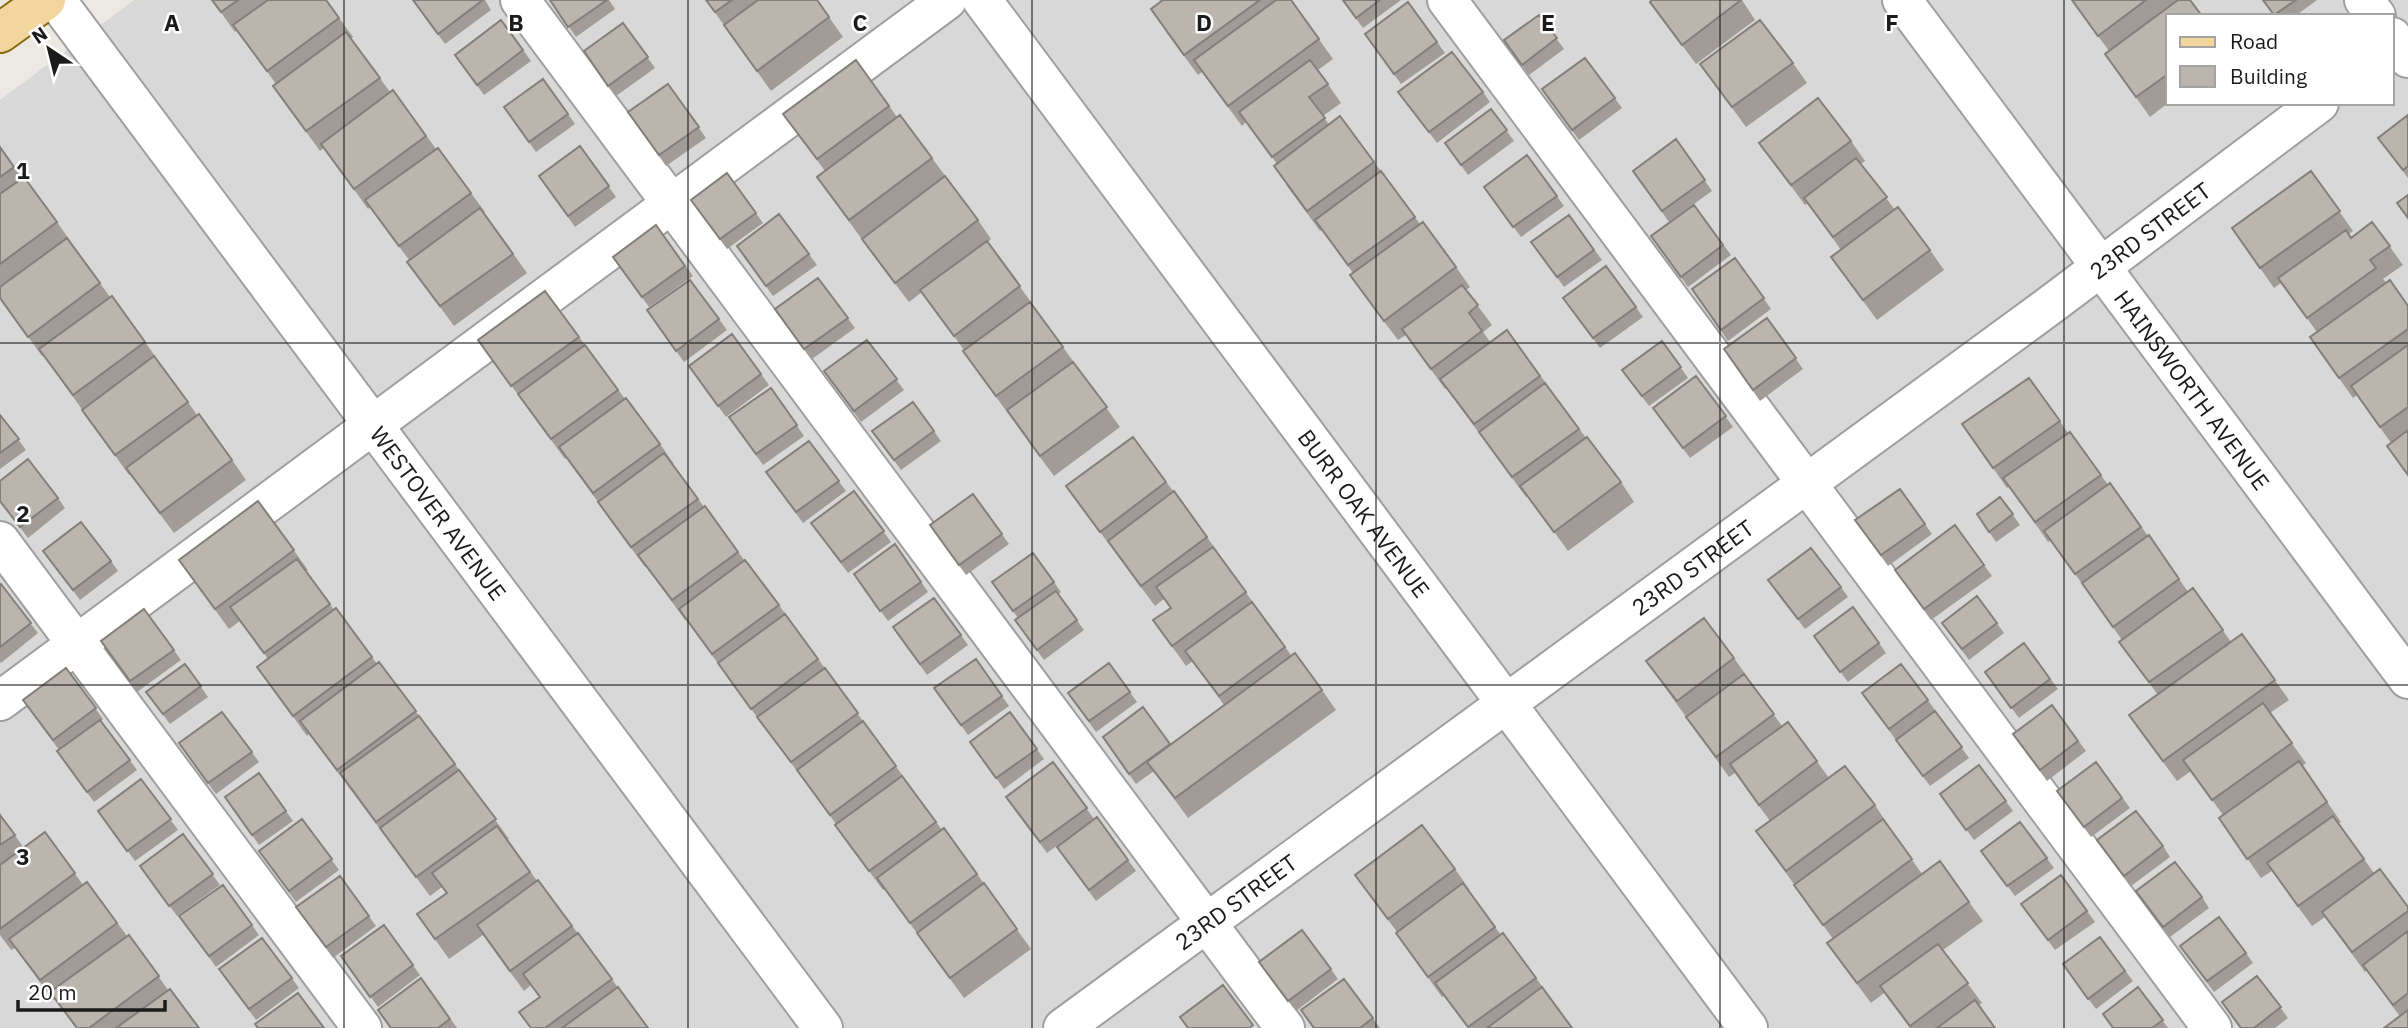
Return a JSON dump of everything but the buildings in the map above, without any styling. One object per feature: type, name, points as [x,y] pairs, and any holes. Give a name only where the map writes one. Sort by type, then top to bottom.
[{"type":"main road","points":[[0,33],[46,0]]},
{"type":"street","name":"WESTOVER AVENUE","points":[[56,0],[823,1028]]},
{"type":"street","points":[[520,0],[1285,1028]]},
{"type":"street","points":[[0,701],[947,0]]},
{"type":"street","name":"BURR OAK AVENUE","points":[[982,0],[1748,1028]]},
{"type":"street","points":[[1447,0],[2212,1028]]},
{"type":"street","name":"HAINSWORTH AVENUE","points":[[1902,0],[2408,679]]},
{"type":"street","points":[[2364,0],[2375,14]]},
{"type":"street","name":"23RD STREET","points":[[1063,1028],[2101,267],[2316,105]]},
{"type":"street","points":[[0,541],[362,1028]]},
{"type":"shaded area","points":[[134,0],[2408,0],[2408,1028],[0,1028],[0,100]]}]
